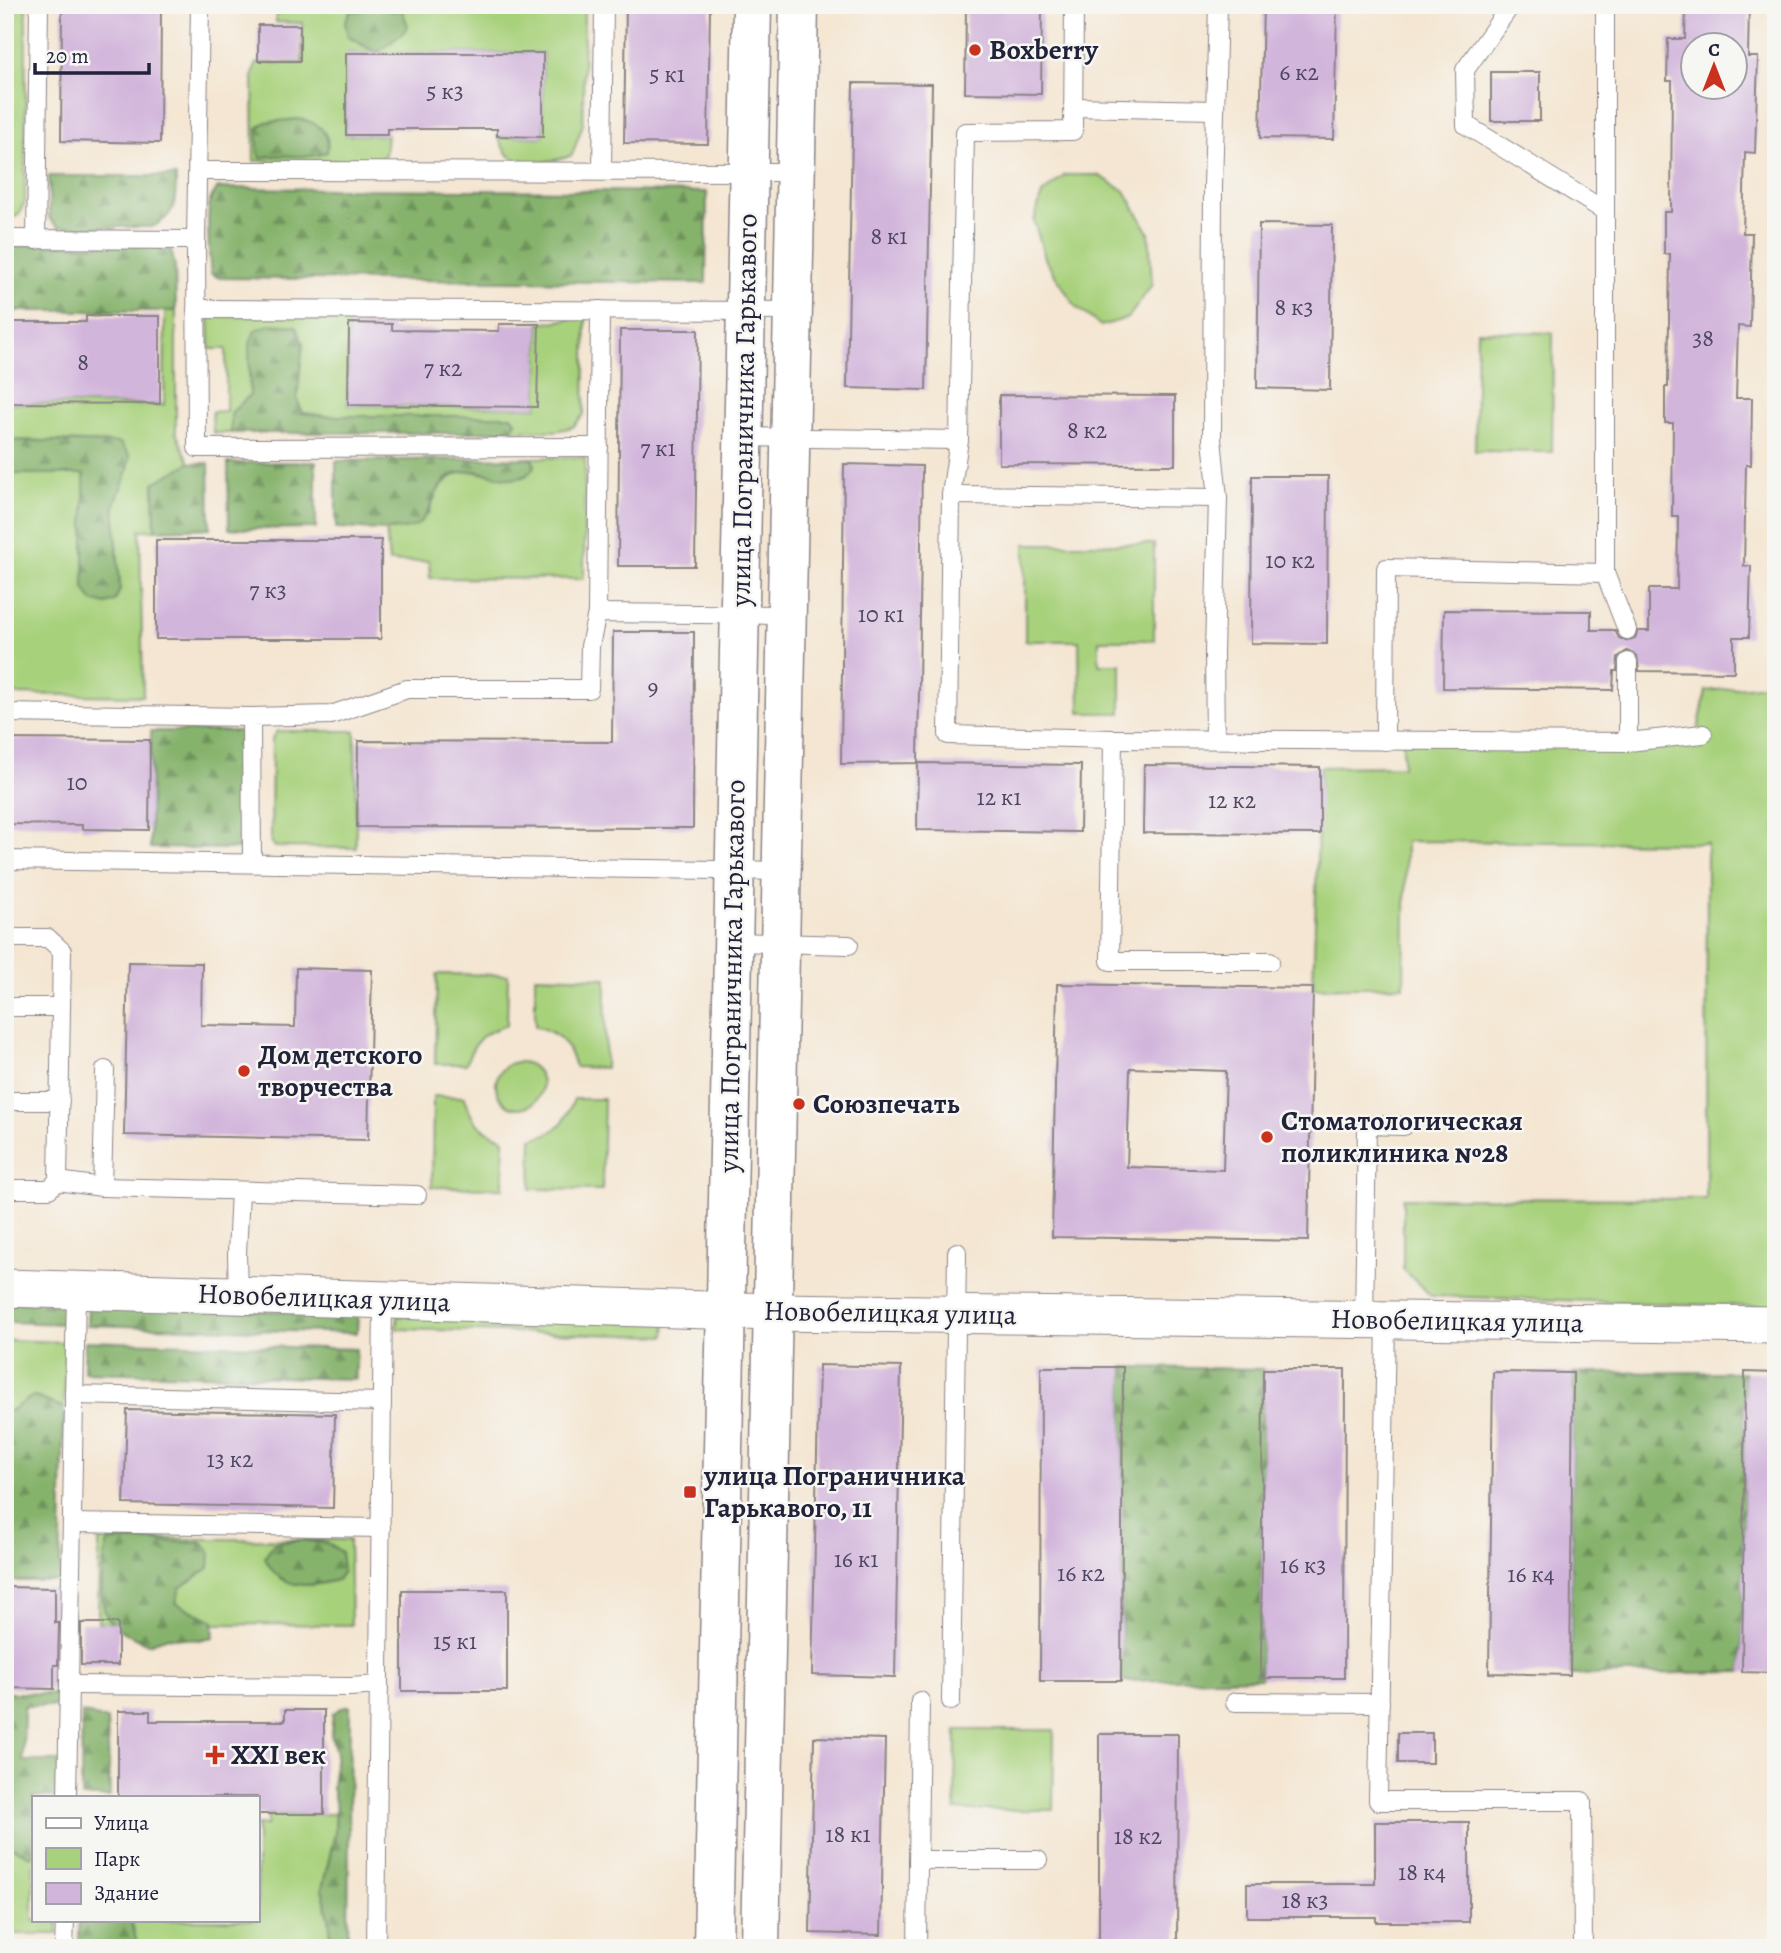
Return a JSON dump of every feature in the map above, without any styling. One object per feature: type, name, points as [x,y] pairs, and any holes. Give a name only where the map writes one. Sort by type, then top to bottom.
[{"type":"street","name":"улица Пограничника Гарькавого","points":[[713,1948],[752,5]]},
{"type":"street","name":"улица Пограничника Гарькавого","points":[[760,1948],[799,5]]},
{"type":"street","name":"Новобелицкая улица","points":[[5,1288],[772,1312],[1776,1325]]},
{"type":"lane","points":[[36,240],[39,5]]},
{"type":"lane","points":[[200,5],[196,240],[197,448],[599,447]]},
{"type":"lane","points":[[602,171],[604,5]]},
{"type":"lane","points":[[1074,5],[1073,131],[965,132],[959,440],[950,495],[948,735],[1113,739],[1628,742],[1703,734]]},
{"type":"lane","points":[[1215,739],[1218,498],[1212,439],[1217,5]]},
{"type":"lane","points":[[1511,5],[1465,70],[1466,125],[1605,211]]},
{"type":"lane","points":[[1605,5],[1605,573],[1627,631]]},
{"type":"lane","points":[[1073,107],[1215,110]]},
{"type":"lane","points":[[198,171],[796,172]]},
{"type":"lane","points":[[5,239],[196,240]]},
{"type":"lane","points":[[196,309],[793,311]]},
{"type":"lane","points":[[5,713],[251,717],[331,715],[407,689],[589,689],[590,646],[597,613],[600,310]]},
{"type":"lane","points":[[743,437],[959,440]]},
{"type":"lane","points":[[950,495],[1218,498]]},
{"type":"lane","points":[[1385,741],[1386,568],[1605,573]]},
{"type":"lane","points":[[597,613],[787,615]]},
{"type":"lane","points":[[1628,662],[1628,742]]},
{"type":"lane","points":[[251,717],[252,863]]},
{"type":"lane","points":[[1113,739],[1110,961],[1270,961]]},
{"type":"lane","points":[[5,860],[781,871]]},
{"type":"lane","points":[[5,938],[48,938],[62,951],[58,1181],[49,1189],[5,1189]]},
{"type":"lane","points":[[733,942],[849,945]]},
{"type":"lane","points":[[5,1007],[61,1007]]},
{"type":"lane","points":[[102,1187],[105,1070]]},
{"type":"lane","points":[[6,1101],[60,1101]]},
{"type":"lane","points":[[1404,1126],[1367,1125],[1375,1320],[1380,1703],[1378,1801],[1582,1801],[1583,1948]]},
{"type":"lane","points":[[58,1181],[102,1187],[417,1195]]},
{"type":"lane","points":[[237,1295],[240,1191]]},
{"type":"lane","points":[[951,1701],[957,1252]]},
{"type":"lane","points":[[67,1796],[76,1290]]},
{"type":"lane","points":[[376,1948],[383,1300]]},
{"type":"lane","points":[[74,1395],[382,1402]]},
{"type":"lane","points":[[72,1522],[381,1528]]},
{"type":"lane","points":[[69,1685],[379,1685]]},
{"type":"lane","points":[[917,1948],[920,1701]]},
{"type":"lane","points":[[1235,1702],[1380,1703]]},
{"type":"lane","points":[[918,1860],[1038,1860]]},
{"type":"lane","points":[[64,1948],[65,1922]]},
{"type":"green space","points":[[5,5],[26,5],[25,202],[18,215],[7,221]]},
{"type":"green space","points":[[276,5],[584,5],[583,124],[572,155],[550,161],[523,161],[508,154],[497,136],[543,137],[543,53],[347,53],[346,135],[387,135],[385,155],[375,161],[254,161],[253,76],[256,63],[302,63],[302,23],[276,22]]},
{"type":"green space","points":[[353,5],[400,5],[408,26],[377,53],[348,37],[345,22]]},
{"type":"green space","points":[[298,119],[311,122],[325,133],[327,152],[311,156],[261,158],[258,153],[257,128],[266,122]]},
{"type":"green space","points":[[1065,175],[1098,175],[1125,191],[1149,233],[1152,285],[1128,318],[1101,326],[1076,307],[1046,261],[1034,221],[1042,194]]},
{"type":"green space","points":[[49,176],[176,176],[175,200],[166,218],[152,227],[58,227],[49,218]]},
{"type":"green space","points":[[218,188],[707,192],[706,283],[220,278],[211,274],[208,235],[209,204]]},
{"type":"green space","points":[[5,245],[151,245],[171,250],[175,267],[176,311],[5,311]]},
{"type":"green space","points":[[165,311],[176,311],[176,433],[190,463],[154,483],[155,530],[140,530],[143,696],[5,694],[5,474],[85,474],[84,588],[120,589],[114,506],[128,470],[120,443],[5,440],[5,403],[164,405]]},
{"type":"green space","points":[[393,314],[392,324],[349,323],[348,405],[537,407],[539,324],[586,316],[584,414],[573,427],[555,431],[510,430],[516,422],[303,413],[297,400],[298,379],[249,367],[250,395],[231,413],[231,433],[213,433],[212,412],[226,411],[226,349],[210,349],[209,316]]},
{"type":"green space","points":[[272,324],[296,326],[303,343],[297,400],[303,413],[325,416],[512,416],[516,422],[510,430],[459,433],[231,433],[231,413],[250,395],[249,347],[255,330]]},
{"type":"green space","points":[[1477,331],[1553,333],[1552,452],[1475,451]]},
{"type":"green space","points":[[1776,401],[1776,541],[1772,537]]},
{"type":"green space","points":[[5,440],[120,443],[130,456],[128,470],[114,506],[120,589],[115,601],[106,604],[92,601],[84,588],[84,474],[5,474]]},
{"type":"green space","points":[[585,457],[584,579],[430,578],[429,561],[389,562],[386,528],[402,529],[429,513],[438,491],[454,475],[469,471],[491,474],[535,465],[531,458]]},
{"type":"green space","points":[[531,458],[535,465],[529,473],[514,479],[471,471],[448,478],[438,490],[423,519],[410,528],[336,528],[336,461]]},
{"type":"green space","points":[[316,462],[316,528],[229,529],[228,463]]},
{"type":"green space","points":[[190,463],[209,463],[210,528],[155,530],[154,483]]},
{"type":"green space","points":[[1025,544],[1154,544],[1154,640],[1099,640],[1099,664],[1121,664],[1121,713],[1080,713],[1079,641],[1025,641]]},
{"type":"green space","points":[[1776,684],[1776,1307],[1431,1296],[1403,1269],[1403,1198],[1706,1199],[1707,843],[1406,841],[1404,986],[1313,988],[1320,767],[1403,766],[1403,741],[1696,741],[1706,691]]},
{"type":"green space","points":[[151,731],[240,731],[246,739],[244,849],[150,848]]},
{"type":"green space","points":[[277,731],[355,731],[356,848],[275,847],[271,841],[272,739]]},
{"type":"green space","points":[[437,974],[508,975],[507,1025],[480,1038],[466,1064],[435,1064]]},
{"type":"green space","points":[[535,976],[606,978],[605,1068],[575,1067],[562,1040],[535,1026]]},
{"type":"green space","points":[[519,1062],[536,1068],[542,1085],[536,1102],[519,1108],[502,1102],[496,1085],[502,1068]]},
{"type":"green space","points":[[433,1096],[464,1097],[478,1124],[504,1139],[503,1188],[432,1187]]},
{"type":"green space","points":[[574,1099],[604,1099],[602,1190],[531,1189],[532,1139],[559,1126]]},
{"type":"green space","points":[[5,1302],[66,1304],[66,1324],[5,1322]]},
{"type":"green space","points":[[88,1305],[358,1314],[357,1333],[87,1325]]},
{"type":"green space","points":[[397,1316],[666,1322],[665,1336],[397,1329]]},
{"type":"green space","points":[[5,1340],[65,1342],[64,1408],[33,1396],[5,1414]]},
{"type":"green space","points":[[85,1341],[356,1349],[356,1379],[84,1372]]},
{"type":"green space","points":[[1123,1367],[1263,1369],[1261,1678],[1121,1681]]},
{"type":"green space","points":[[1745,1372],[1742,1672],[1570,1675],[1573,1373]]},
{"type":"green space","points":[[33,1396],[64,1408],[60,1581],[5,1581],[5,1414]]},
{"type":"green space","points":[[103,1538],[349,1540],[351,1625],[98,1623],[99,1542]]},
{"type":"green space","points":[[129,1540],[202,1543],[210,1550],[209,1568],[180,1588],[176,1603],[213,1621],[214,1637],[199,1640],[168,1637],[148,1644],[112,1624],[105,1612],[102,1592],[108,1542]]},
{"type":"green space","points":[[302,1540],[327,1543],[341,1552],[343,1571],[337,1580],[295,1584],[278,1576],[271,1568],[265,1557],[274,1543]]},
{"type":"green space","points":[[5,1693],[59,1694],[59,1706],[24,1706],[23,1761],[60,1761],[60,1796],[32,1796],[32,1857],[10,1846],[5,1838]]},
{"type":"green space","points":[[350,1706],[348,1948],[328,1948],[331,1937],[329,1917],[322,1889],[335,1834],[336,1806],[332,1788],[336,1753],[331,1734],[333,1713]]},
{"type":"green space","points":[[82,1713],[107,1720],[110,1796],[81,1796]]},
{"type":"green space","points":[[956,1730],[1054,1730],[1053,1810],[955,1810]]},
{"type":"green space","points":[[268,1814],[336,1814],[335,1834],[322,1889],[329,1917],[331,1937],[328,1948],[138,1948],[132,1922],[259,1922],[259,1825],[267,1825]]},
{"type":"green space","points":[[5,1838],[10,1846],[32,1857],[32,1922],[58,1922],[58,1934],[5,1934]]},
{"type":"green space","points":[[79,1922],[132,1922],[138,1948],[79,1948]]},
{"type":"building","points":[[62,5],[161,5],[160,143],[61,141]]},
{"type":"building","points":[[626,5],[710,5],[708,144],[624,143]]},
{"type":"building","points":[[966,5],[1042,5],[1041,94],[965,93]]},
{"type":"building","points":[[1263,5],[1337,5],[1334,139],[1260,138]]},
{"type":"building","points":[[1686,5],[1749,5],[1748,32],[1685,32]]},
{"type":"building","points":[[258,25],[300,25],[300,61],[258,61]]},
{"type":"building","points":[[1668,39],[1680,39],[1680,102],[1750,102],[1750,57],[1758,57],[1755,153],[1745,152],[1743,233],[1752,233],[1750,327],[1738,326],[1736,398],[1752,398],[1751,465],[1746,465],[1744,566],[1751,566],[1749,637],[1734,637],[1734,672],[1639,671],[1637,656],[1627,651],[1618,657],[1613,690],[1443,688],[1444,610],[1591,611],[1591,630],[1615,630],[1619,638],[1626,641],[1635,638],[1638,631],[1649,631],[1649,589],[1677,589],[1678,516],[1672,516],[1673,423],[1665,423],[1670,254],[1664,254],[1664,212],[1671,212],[1672,81],[1667,81]]},
{"type":"building","points":[[346,53],[543,53],[543,137],[497,136],[497,129],[387,129],[387,135],[346,135]]},
{"type":"building","points":[[1491,72],[1540,72],[1540,121],[1491,121]]},
{"type":"building","points":[[853,83],[932,84],[926,390],[847,388]]},
{"type":"building","points":[[1259,224],[1332,225],[1330,390],[1257,388]]},
{"type":"building","points":[[86,316],[160,316],[160,404],[5,403],[5,322],[86,322]]},
{"type":"building","points":[[349,323],[392,324],[392,330],[499,331],[499,324],[539,324],[537,407],[348,405]]},
{"type":"building","points":[[620,330],[698,330],[695,566],[618,566]]},
{"type":"building","points":[[999,395],[1175,396],[1175,465],[999,464]]},
{"type":"building","points":[[844,464],[922,466],[918,763],[841,764]]},
{"type":"building","points":[[1252,476],[1328,476],[1327,644],[1251,643]]},
{"type":"building","points":[[156,540],[381,540],[381,639],[156,639]]},
{"type":"building","points":[[613,632],[694,632],[693,828],[357,827],[358,741],[612,742]]},
{"type":"building","points":[[5,739],[150,740],[149,830],[82,829],[82,825],[5,824]]},
{"type":"building","points":[[918,763],[1081,765],[1080,832],[917,830]]},
{"type":"building","points":[[1144,765],[1320,767],[1320,834],[1143,833]]},
{"type":"building","points":[[128,962],[202,963],[201,1025],[295,1027],[296,968],[372,970],[368,1140],[124,1135]]},
{"type":"building","name":"Стоматологическая поликлиника №28","points":[[1057,984],[1313,988],[1308,1241],[1052,1237]],"holes":[[[1130,1068],[1226,1071],[1223,1170],[1127,1167]]]},
{"type":"building","points":[[819,1365],[901,1367],[895,1677],[812,1675]]},
{"type":"building","points":[[1041,1367],[1123,1367],[1121,1681],[1040,1681]]},
{"type":"building","points":[[1263,1369],[1345,1369],[1344,1678],[1261,1678]]},
{"type":"building","points":[[1493,1372],[1573,1373],[1570,1675],[1489,1673]]},
{"type":"building","points":[[1745,1372],[1776,1373],[1776,1673],[1742,1672]]},
{"type":"building","points":[[127,1410],[335,1414],[333,1508],[124,1504]]},
{"type":"building","points":[[5,1587],[55,1588],[55,1623],[59,1623],[58,1665],[54,1665],[54,1689],[5,1688]]},
{"type":"building","points":[[402,1590],[507,1590],[507,1691],[402,1691]]},
{"type":"building","points":[[81,1623],[118,1623],[118,1665],[81,1665]]},
{"type":"building","points":[[285,1710],[324,1710],[324,1814],[259,1814],[259,1796],[118,1796],[118,1711],[150,1711],[150,1721],[285,1721]]},
{"type":"building","points":[[1398,1733],[1432,1733],[1432,1763],[1398,1763]]},
{"type":"building","points":[[1099,1734],[1178,1734],[1177,1948],[1099,1948]]},
{"type":"building","points":[[814,1737],[885,1739],[881,1935],[810,1933]]},
{"type":"building","points":[[1375,1822],[1469,1822],[1469,1922],[1376,1922],[1376,1917],[1247,1917],[1247,1884],[1375,1884]]},
{"type":"place","name":"Boxberry","points":[[975,50]]},
{"type":"place","name":"Дом детского творчества","points":[[244,1071]]},
{"type":"place","name":"Союзпечать","points":[[799,1104]]},
{"type":"place","name":"Стоматологическая поликлиника №28","points":[[1267,1137]]},
{"type":"place","name":"улица Пограничника Гарькавого, 11","points":[[690,1492]]},
{"type":"place","name":"XXI век","points":[[215,1755]]}]
